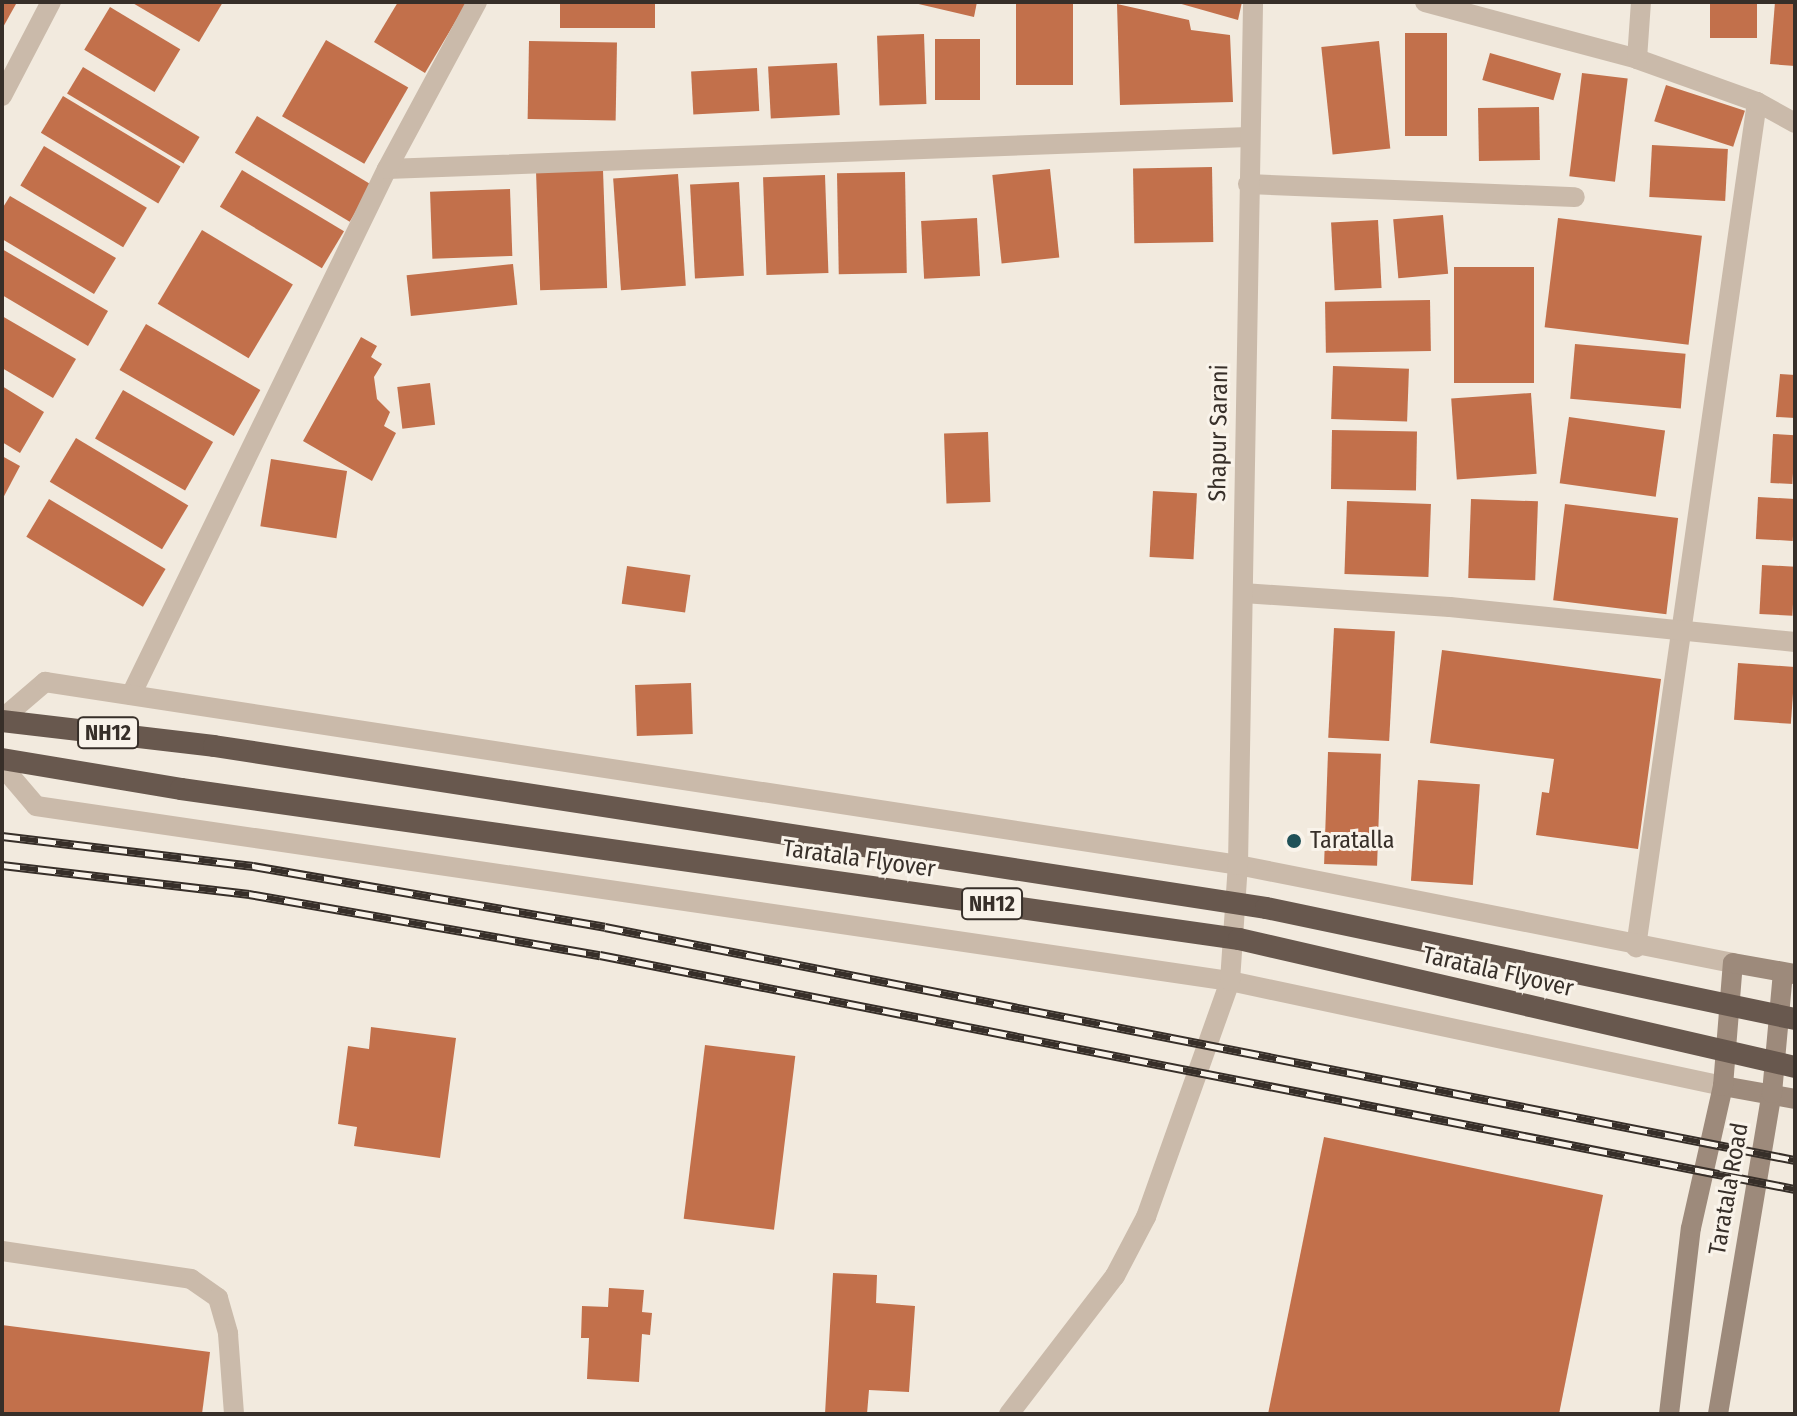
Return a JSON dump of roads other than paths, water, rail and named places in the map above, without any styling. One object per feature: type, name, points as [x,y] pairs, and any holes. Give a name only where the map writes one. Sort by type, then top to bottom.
[{"type":"highway","name":"Taratala Flyover","points":[[2,720],[214,746],[1266,908],[1795,1019]]},
{"type":"highway","name":"Taratala Flyover","points":[[2,759],[181,789],[1239,939],[1795,1067]]},
{"type":"main road","points":[[1669,1414],[1691,1228],[1723,1086],[1733,963],[1789,973]]},
{"type":"main road","name":"Taratala Road","points":[[1718,1414],[1789,973]]},
{"type":"main road","points":[[1723,1086],[1795,1099]]},
{"type":"street","points":[[2,96],[51,2]]},
{"type":"street","points":[[131,695],[387,169],[477,2]]},
{"type":"street","name":"Shapur Sarani","points":[[1009,1414],[1115,1276],[1146,1217],[1230,981],[1238,865],[1248,137],[1253,2]]},
{"type":"street","points":[[1425,2],[1637,59],[1757,102],[1793,119]]},
{"type":"street","points":[[1637,59],[1641,2]]},
{"type":"street","points":[[1636,947],[1757,102]]},
{"type":"street","points":[[387,169],[1248,137]]},
{"type":"street","points":[[1248,184],[1575,197]]},
{"type":"street","points":[[1243,593],[1450,607],[1795,642]]},
{"type":"street","points":[[2,720],[45,682],[1238,865],[1636,947],[1733,963]]},
{"type":"street","points":[[2,766],[36,806],[1230,981],[1723,1086]]},
{"type":"street","points":[[2,1251],[191,1279],[218,1298],[228,1334],[234,1414]]},
{"type":"railway","points":[[2,836],[253,866],[605,927],[1795,1160]]},
{"type":"railway","points":[[2,865],[249,894],[600,955],[1795,1189]]},
{"type":"place","name":"Taratalla","points":[[1294,841]]}]
